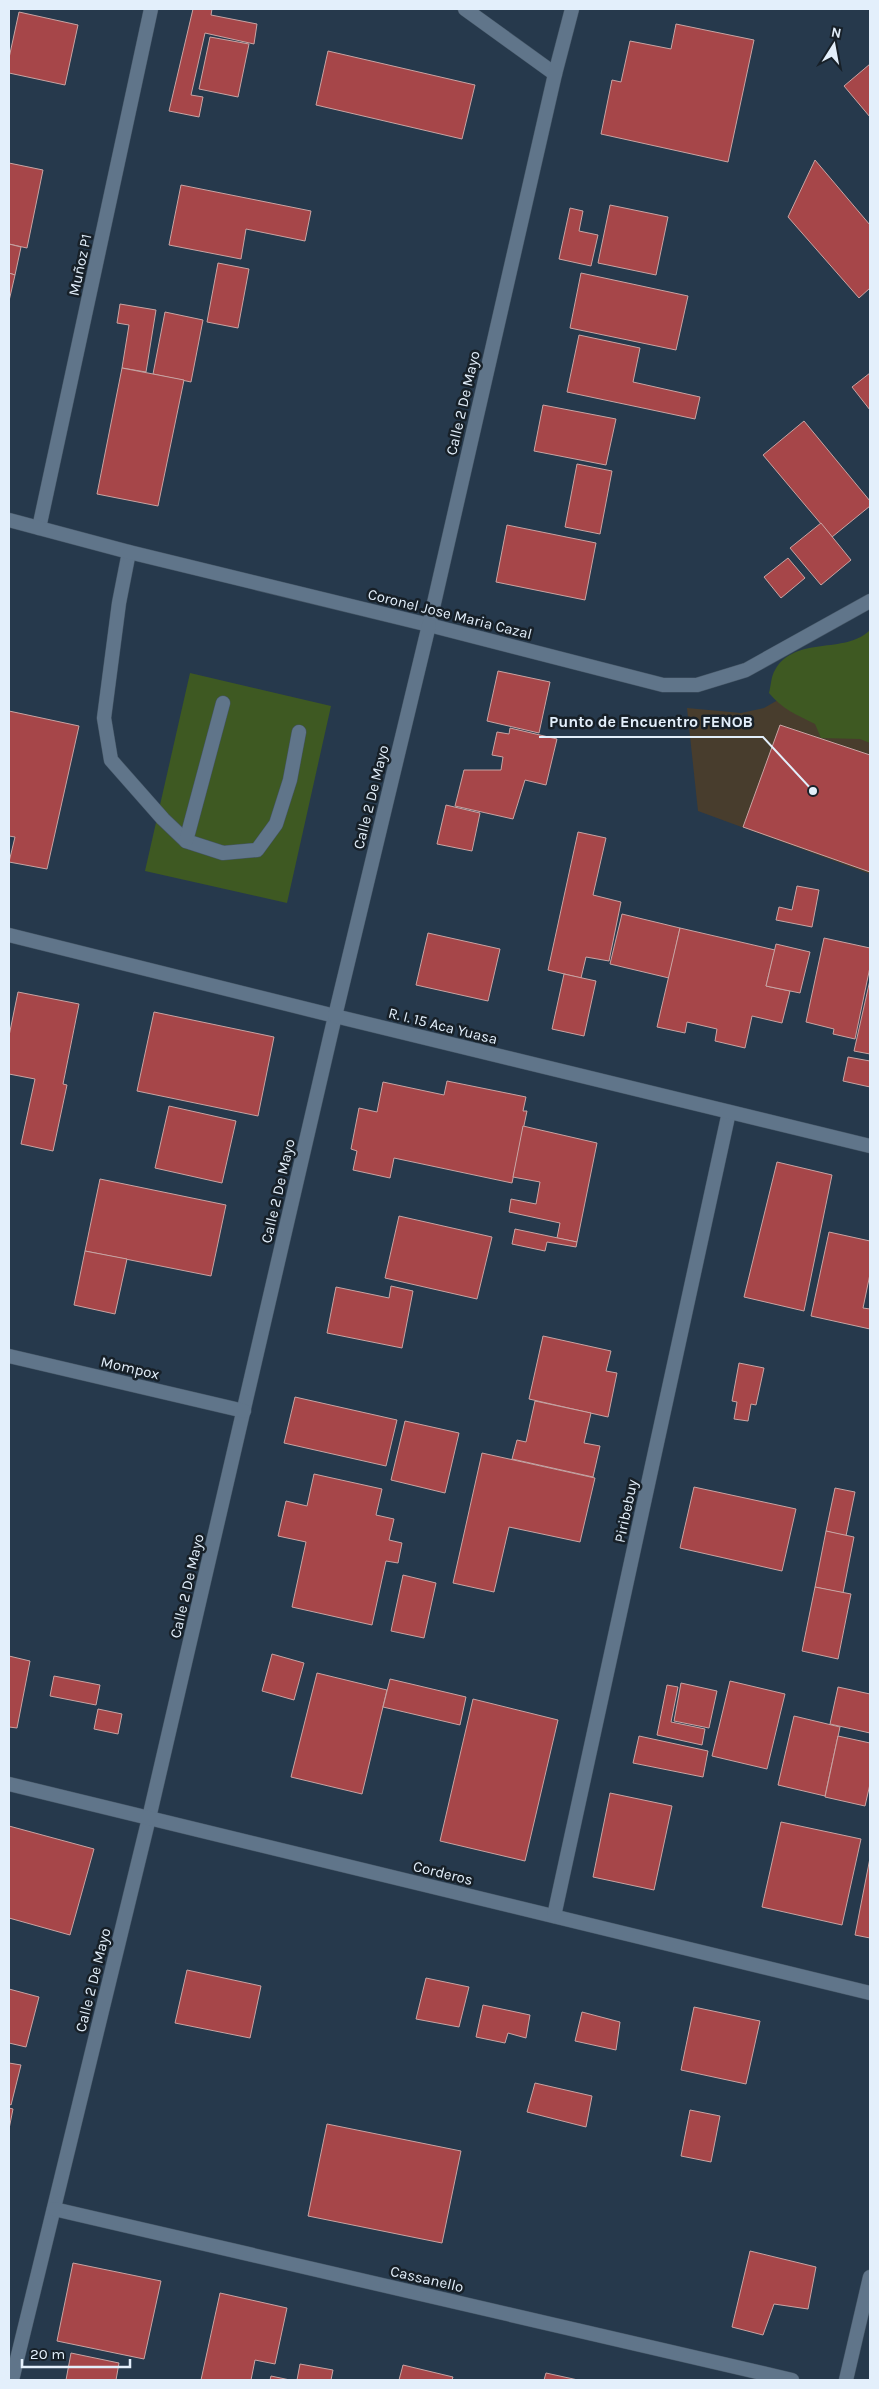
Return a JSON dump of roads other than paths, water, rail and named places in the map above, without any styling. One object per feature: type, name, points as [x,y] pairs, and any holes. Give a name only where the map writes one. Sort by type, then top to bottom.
[{"type":"street","name":"Muñoz P1","points":[[39,528],[152,9]]},
{"type":"street","points":[[465,9],[555,74]]},
{"type":"street","name":"Calle 2 De Mayo","points":[[12,2380],[149,1818],[335,1016],[429,624],[555,74],[572,9]]},
{"type":"street","name":"Coronel Jose Maria Cazal","points":[[9,520],[129,552],[429,624],[664,685],[697,684],[746,670],[870,601]]},
{"type":"street","points":[[129,552],[118,603],[104,718],[111,760],[163,819],[186,841],[223,853],[258,850],[276,824],[290,780],[299,732]]},
{"type":"street","points":[[186,841],[223,703]]},
{"type":"street","name":"R. I. 15 Aca Yuasa","points":[[9,935],[870,1146]]},
{"type":"street","name":"Piribebuy","points":[[554,1916],[730,1112]]},
{"type":"street","name":"Mompox","points":[[9,1356],[244,1411]]},
{"type":"street","name":"Corderos","points":[[9,1784],[870,1993]]},
{"type":"street","name":"Cassanello","points":[[54,2209],[792,2380]]},
{"type":"street","points":[[846,2380],[870,2277]]},
{"type":"place","name":"Punto de Encuentro FENOB","points":[[813,791]]}]
